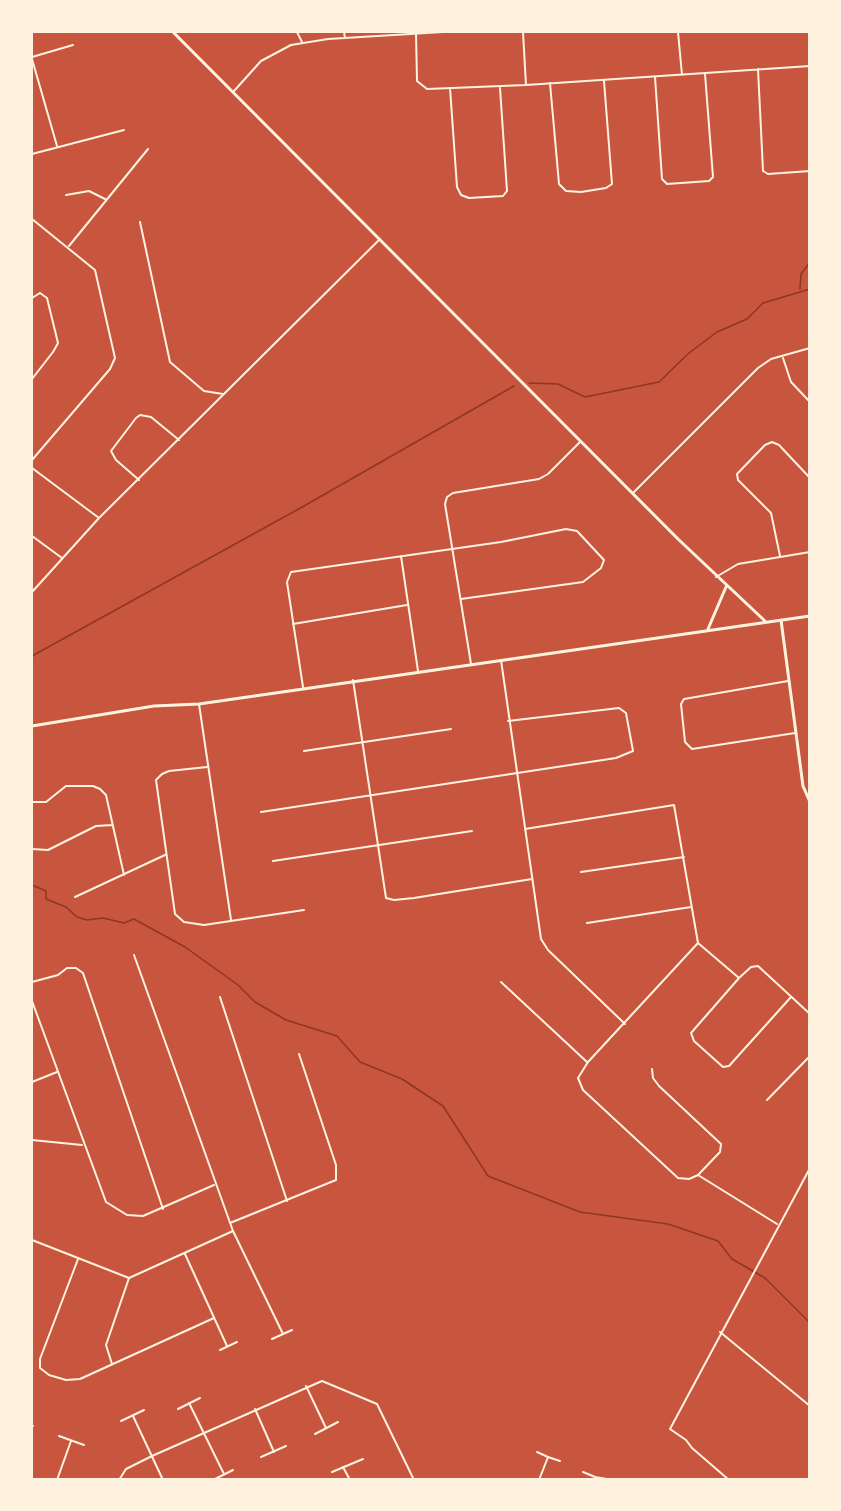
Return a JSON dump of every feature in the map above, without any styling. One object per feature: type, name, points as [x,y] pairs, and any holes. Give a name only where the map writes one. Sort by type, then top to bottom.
[{"type":"street","points":[[173,32],[580,442],[726,587],[765,621]]},
{"type":"street","points":[[297,32],[302,42]]},
{"type":"street","points":[[344,32],[345,38]]},
{"type":"street","points":[[234,91],[271,54],[302,42],[396,33],[443,32]]},
{"type":"street","points":[[523,32],[526,85]]},
{"type":"street","points":[[678,32],[682,75]]},
{"type":"street","points":[[416,33],[418,84],[426,89],[550,84],[809,66],[810,83]]},
{"type":"street","points":[[57,146],[32,58],[73,45]]},
{"type":"street","points":[[758,69],[764,171],[768,174],[810,171]]},
{"type":"street","points":[[655,77],[662,179],[668,184],[709,181],[713,177],[705,73]]},
{"type":"street","points":[[550,84],[558,181],[566,190],[581,192],[606,188],[612,184],[604,80]]},
{"type":"street","points":[[450,88],[457,187],[461,195],[469,198],[502,196],[507,191],[500,87]]},
{"type":"street","points":[[32,154],[124,130]]},
{"type":"street","points":[[69,246],[148,149]]},
{"type":"street","points":[[66,195],[89,190],[105,200]]},
{"type":"street","points":[[32,219],[92,265],[98,276],[114,352],[114,363],[32,460]]},
{"type":"street","points":[[140,222],[170,362],[204,391],[223,394]]},
{"type":"street","points":[[32,592],[99,518],[380,239]]},
{"type":"street","points":[[32,298],[40,293],[47,298],[58,343],[56,349],[32,379]]},
{"type":"street","points":[[633,493],[758,368],[771,359],[783,358],[810,348]]},
{"type":"street","points":[[783,358],[791,382],[810,402]]},
{"type":"street","points":[[139,480],[116,460],[111,451],[136,418],[140,415],[151,417],[179,440]]},
{"type":"street","points":[[471,664],[445,504],[449,495],[539,479],[548,474],[580,442]]},
{"type":"street","points":[[780,556],[771,513],[738,480],[737,474],[765,445],[772,442],[778,445],[810,478]]},
{"type":"street","points":[[32,468],[99,518]]},
{"type":"street","points":[[303,687],[287,582],[291,572],[570,530],[584,537],[604,560],[597,573],[583,582],[461,599]]},
{"type":"street","points":[[32,536],[62,558]]},
{"type":"street","points":[[716,577],[738,564],[810,552]]},
{"type":"street","points":[[401,556],[418,672]]},
{"type":"street","points":[[708,629],[726,587]]},
{"type":"street","points":[[293,624],[408,605]]},
{"type":"street","points":[[32,726],[154,706],[199,704],[303,687],[810,616]]},
{"type":"street","points":[[782,620],[803,786],[810,802]]},
{"type":"street","points":[[501,660],[508,721],[543,944],[625,1024]]},
{"type":"street","points":[[353,680],[384,895],[390,900],[532,879]]},
{"type":"street","points":[[788,681],[684,699],[681,704],[685,742],[692,749],[795,733]]},
{"type":"street","points":[[199,704],[231,922]]},
{"type":"street","points":[[261,812],[623,757],[633,751],[626,713],[619,708],[508,721]]},
{"type":"street","points":[[304,751],[451,729]]},
{"type":"street","points":[[207,767],[169,771],[156,780],[173,908],[178,918],[193,925],[231,922],[304,910]]},
{"type":"street","points":[[32,801],[46,802],[66,786],[93,786],[106,795],[124,875]]},
{"type":"street","points":[[525,829],[671,805],[675,808],[698,943],[739,978]]},
{"type":"street","points":[[32,849],[48,850],[96,826],[112,825]]},
{"type":"street","points":[[273,861],[472,831]]},
{"type":"street","points":[[75,897],[165,855]]},
{"type":"street","points":[[581,872],[684,857]]},
{"type":"street","points":[[587,923],[691,907]]},
{"type":"street","points":[[652,1069],[653,1078],[659,1086],[720,1143],[720,1152],[698,1176],[689,1179],[678,1178],[583,1090],[578,1076],[588,1062],[698,943]]},
{"type":"street","points":[[134,956],[233,1231],[283,1334]]},
{"type":"street","points":[[791,997],[729,1066],[723,1067],[694,1041],[691,1032],[751,967],[758,966],[810,1014]]},
{"type":"street","points":[[32,982],[58,975],[67,968],[76,968],[83,972],[163,1209]]},
{"type":"street","points":[[501,982],[588,1062]]},
{"type":"street","points":[[220,997],[287,1201]]},
{"type":"street","points":[[32,1001],[103,1197],[111,1206],[135,1217],[163,1209],[215,1184]]},
{"type":"street","points":[[230,1223],[334,1183],[338,1176],[299,1054]]},
{"type":"street","points":[[767,1100],[810,1056]]},
{"type":"street","points":[[32,1083],[57,1072]]},
{"type":"street","points":[[32,1140],[83,1144]]},
{"type":"street","points":[[729,1479],[692,1449],[686,1440],[670,1429],[810,1167]]},
{"type":"street","points":[[698,1176],[778,1224]]},
{"type":"street","points":[[32,1240],[129,1278],[233,1231]]},
{"type":"street","points":[[185,1254],[227,1346]]},
{"type":"street","points":[[78,1259],[40,1359],[40,1368],[49,1375],[74,1381],[213,1318]]},
{"type":"street","points":[[112,1364],[106,1345],[129,1278]]},
{"type":"street","points":[[272,1339],[292,1330]]},
{"type":"street","points":[[720,1332],[810,1406]]},
{"type":"street","points":[[220,1350],[237,1342]]},
{"type":"street","points":[[119,1479],[126,1469],[152,1456],[306,1386],[322,1381],[377,1404],[414,1479]]},
{"type":"street","points":[[306,1386],[326,1428]]},
{"type":"street","points":[[177,1409],[200,1398]]},
{"type":"street","points":[[189,1403],[224,1474]]},
{"type":"street","points":[[255,1409],[274,1452]]},
{"type":"street","points":[[121,1421],[144,1410]]},
{"type":"street","points":[[133,1416],[164,1479]]},
{"type":"street","points":[[315,1434],[338,1422]]},
{"type":"street","points":[[59,1436],[84,1445]]},
{"type":"street","points":[[57,1479],[71,1441]]},
{"type":"street","points":[[261,1457],[286,1446]]},
{"type":"street","points":[[537,1452],[560,1461]]},
{"type":"street","points":[[539,1479],[548,1457]]},
{"type":"street","points":[[332,1472],[363,1459]]},
{"type":"street","points":[[344,1467],[350,1479]]},
{"type":"street","points":[[213,1479],[233,1470]]},
{"type":"street","points":[[584,1472],[594,1478],[607,1479]]},
{"type":"waterway","points":[[800,289],[801,274],[810,262]]},
{"type":"waterway","points":[[529,383],[558,384],[585,397],[659,382],[689,353],[717,332],[747,319],[763,303],[810,289]]},
{"type":"waterway","points":[[32,656],[304,506],[514,386]]},
{"type":"waterway","points":[[32,885],[46,891],[46,899],[66,907],[77,917],[87,920],[103,918],[124,923],[134,919],[185,947],[238,985],[255,1002],[286,1020],[337,1036],[360,1062],[402,1079],[443,1106],[488,1176],[580,1212],[668,1224],[718,1241],[732,1259],[765,1278],[810,1323]]}]
